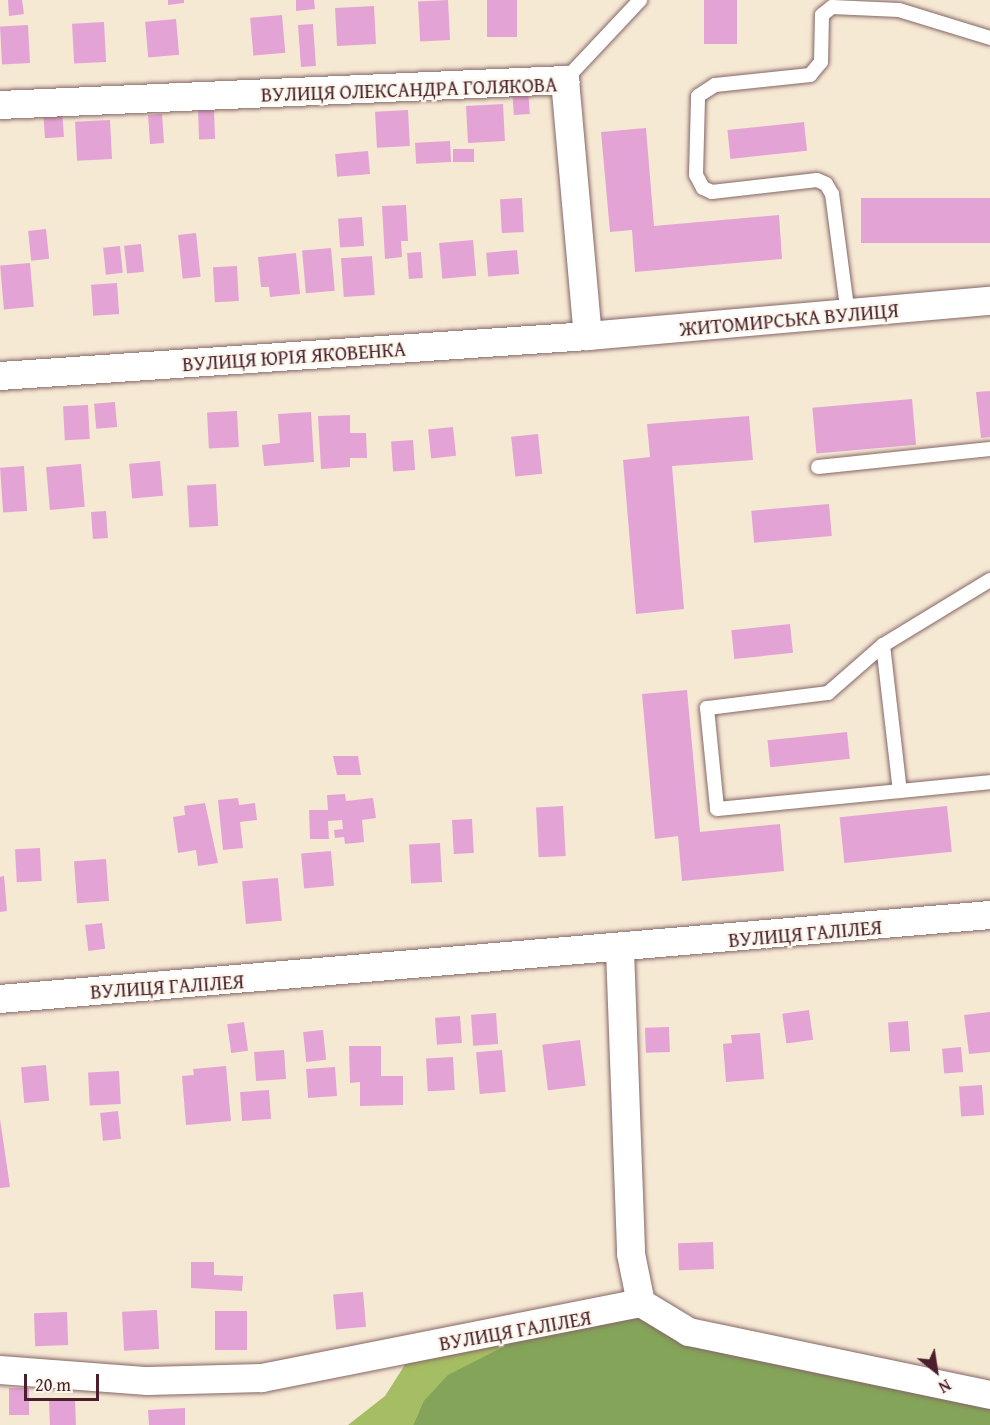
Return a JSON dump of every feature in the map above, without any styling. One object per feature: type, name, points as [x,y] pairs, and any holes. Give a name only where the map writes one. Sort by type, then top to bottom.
[{"type":"street","name":"ВУЛИЦЯ ОЛЕКСАНДРА ГОЛЯКОВА","points":[[0,105],[565,80],[588,336]]},
{"type":"street","name":"ЖИТОМИРСЬКА ВУЛИЦЯ","points":[[588,336],[990,301]]},
{"type":"street","name":"ВУЛИЦЯ ЮРІЯ ЯКОВЕНКА","points":[[0,376],[588,336]]},
{"type":"street","name":"ВУЛИЦЯ ГАЛІЛЕЯ","points":[[0,999],[621,950],[990,915]]},
{"type":"street","points":[[621,950],[631,1254],[641,1303],[689,1332],[990,1395]]},
{"type":"street","name":"ВУЛИЦЯ ГАЛІЛЕЯ","points":[[0,1370],[148,1382],[262,1378],[641,1303]]},
{"type":"lane","points":[[565,80],[640,0]]},
{"type":"lane","points":[[848,315],[832,194],[826,184],[817,180],[712,192],[703,188],[696,175],[698,96],[715,85],[810,75],[821,63],[822,15],[832,7],[899,10],[990,38]]},
{"type":"lane","points":[[818,467],[990,449]]},
{"type":"lane","points":[[990,579],[883,645],[828,693],[707,708],[717,809],[990,782]]},
{"type":"lane","points":[[883,645],[900,791]]},
{"type":"green space","points":[[618,1311],[990,1395],[990,1425],[413,1425],[423,1402],[448,1375],[548,1324]]},
{"type":"green space","points":[[548,1324],[423,1402],[413,1425],[348,1425],[385,1396],[415,1349]]},
{"type":"building","points":[[8,0],[22,0],[24,14],[9,16]]},
{"type":"building","points":[[168,0],[184,0],[184,3],[168,5]]},
{"type":"building","points":[[296,0],[314,0],[315,9],[296,11]]},
{"type":"building","points":[[448,0],[450,40],[420,42],[418,2]]},
{"type":"building","points":[[487,0],[517,0],[517,37],[487,37]]},
{"type":"building","points":[[704,0],[737,0],[737,44],[704,44]]},
{"type":"building","points":[[374,6],[376,44],[337,46],[335,8]]},
{"type":"building","points":[[282,15],[285,53],[253,56],[250,18]]},
{"type":"building","points":[[176,19],[179,55],[148,58],[145,22]]},
{"type":"building","points":[[104,22],[106,62],[74,64],[72,24]]},
{"type":"building","points":[[313,24],[316,66],[301,67],[298,25]]},
{"type":"building","points":[[28,25],[30,63],[2,64],[0,26]]},
{"type":"building","points":[[528,88],[530,114],[514,115],[512,89]]},
{"type":"building","points":[[503,104],[505,141],[468,143],[466,106]]},
{"type":"building","points":[[62,109],[64,137],[45,138],[43,110]]},
{"type":"building","points":[[214,109],[215,139],[199,140],[198,110]]},
{"type":"building","points":[[408,110],[410,146],[377,148],[375,112]]},
{"type":"building","points":[[162,114],[164,143],[150,144],[148,115]]},
{"type":"building","points":[[110,120],[112,159],[77,161],[75,122]]},
{"type":"building","points":[[804,122],[807,151],[730,159],[727,130]]},
{"type":"building","points":[[646,128],[654,226],[779,215],[782,259],[635,272],[632,230],[610,232],[601,132]]},
{"type":"building","points":[[450,141],[451,162],[416,164],[415,143]]},
{"type":"building","points":[[453,149],[474,149],[474,162],[453,162]]},
{"type":"building","points":[[368,151],[370,174],[337,177],[335,154]]},
{"type":"building","points":[[522,198],[524,232],[502,233],[500,199]]},
{"type":"building","points":[[861,198],[990,198],[990,243],[861,243]]},
{"type":"building","points":[[406,205],[408,241],[401,241],[402,257],[385,259],[382,206]]},
{"type":"building","points":[[362,217],[364,246],[340,248],[338,219]]},
{"type":"building","points":[[46,229],[49,259],[31,261],[28,231]]},
{"type":"building","points":[[196,233],[201,277],[183,279],[178,235]]},
{"type":"building","points":[[473,240],[476,276],[442,279],[439,243]]},
{"type":"building","points":[[141,244],[144,272],[127,274],[124,246]]},
{"type":"building","points":[[120,246],[123,273],[106,275],[103,248]]},
{"type":"building","points":[[331,248],[335,291],[306,293],[302,251]]},
{"type":"building","points":[[517,250],[519,274],[488,277],[486,253]]},
{"type":"building","points":[[421,252],[423,278],[409,279],[407,253]]},
{"type":"building","points":[[296,253],[300,294],[270,297],[269,287],[261,287],[258,257]]},
{"type":"building","points":[[372,256],[375,295],[344,297],[341,258]]},
{"type":"building","points":[[30,263],[34,307],[4,309],[0,266]]},
{"type":"building","points":[[237,266],[239,301],[215,302],[213,267]]},
{"type":"building","points":[[117,283],[119,314],[93,316],[91,285]]},
{"type":"building","points":[[990,391],[990,437],[981,438],[976,392]]},
{"type":"building","points":[[912,399],[916,445],[816,454],[812,408]]},
{"type":"building","points":[[115,402],[117,427],[96,429],[94,404]]},
{"type":"building","points":[[88,405],[90,439],[65,440],[63,406]]},
{"type":"building","points":[[237,411],[239,447],[209,449],[207,413]]},
{"type":"building","points":[[311,412],[314,462],[264,466],[262,445],[280,443],[278,414]]},
{"type":"building","points":[[350,415],[350,433],[366,433],[367,458],[350,458],[350,467],[321,469],[318,416]]},
{"type":"building","points":[[749,416],[753,460],[672,466],[684,609],[636,614],[623,460],[650,457],[647,424]]},
{"type":"building","points":[[453,427],[456,456],[431,458],[428,430]]},
{"type":"building","points":[[538,434],[542,474],[515,477],[511,437]]},
{"type":"building","points":[[413,440],[415,470],[393,471],[391,442]]},
{"type":"building","points":[[160,461],[163,496],[132,499],[129,464]]},
{"type":"building","points":[[81,464],[85,507],[50,510],[46,467]]},
{"type":"building","points":[[24,466],[27,511],[3,513],[0,468]]},
{"type":"building","points":[[216,484],[218,526],[189,527],[187,486]]},
{"type":"building","points":[[829,504],[832,536],[754,543],[751,511]]},
{"type":"building","points":[[106,511],[108,538],[93,539],[91,512]]},
{"type":"building","points":[[790,624],[793,653],[734,659],[731,630]]},
{"type":"building","points":[[687,690],[700,832],[780,824],[784,871],[682,881],[678,836],[655,839],[642,694]]},
{"type":"building","points":[[847,732],[850,759],[770,767],[767,740]]},
{"type":"building","points":[[333,756],[358,756],[361,775],[337,775]]},
{"type":"building","points":[[345,794],[346,801],[373,798],[376,818],[362,820],[364,842],[345,844],[344,837],[335,838],[334,830],[343,829],[342,820],[328,821],[329,839],[310,839],[309,810],[328,810],[327,795]]},
{"type":"building","points":[[238,798],[239,805],[255,803],[257,820],[240,822],[243,848],[223,850],[218,800]]},
{"type":"building","points":[[205,803],[218,863],[198,866],[196,850],[178,853],[173,817],[185,815],[184,806]]},
{"type":"building","points":[[563,806],[566,856],[539,857],[536,807]]},
{"type":"building","points":[[947,806],[952,852],[844,863],[840,817]]},
{"type":"building","points":[[472,819],[474,853],[454,854],[452,820]]},
{"type":"building","points":[[440,843],[442,882],[411,884],[409,845]]},
{"type":"building","points":[[40,848],[42,881],[17,882],[15,849]]},
{"type":"building","points":[[331,851],[334,886],[304,888],[301,854]]},
{"type":"building","points":[[106,859],[109,901],[77,903],[74,861]]},
{"type":"building","points":[[4,876],[7,911],[0,912],[0,877]]},
{"type":"building","points":[[278,878],[282,921],[246,924],[242,881]]},
{"type":"building","points":[[102,923],[105,949],[88,951],[85,925]]},
{"type":"building","points":[[809,1010],[813,1040],[786,1043],[782,1014]]},
{"type":"building","points":[[990,1012],[990,1052],[969,1054],[964,1015]]},
{"type":"building","points":[[496,1013],[498,1044],[473,1046],[471,1015]]},
{"type":"building","points":[[460,1016],[462,1043],[437,1045],[435,1018]]},
{"type":"building","points":[[908,1021],[910,1051],[890,1052],[888,1022]]},
{"type":"building","points":[[244,1022],[248,1051],[231,1053],[227,1024]]},
{"type":"building","points":[[669,1027],[670,1052],[646,1053],[645,1028]]},
{"type":"building","points":[[323,1030],[326,1060],[306,1062],[303,1032]]},
{"type":"building","points":[[760,1033],[764,1079],[726,1082],[723,1044],[732,1043],[731,1035]]},
{"type":"building","points":[[580,1040],[586,1086],[548,1090],[542,1045]]},
{"type":"building","points":[[349,1046],[381,1046],[381,1076],[403,1076],[403,1105],[360,1106],[360,1082],[350,1083]]},
{"type":"building","points":[[961,1047],[963,1072],[944,1074],[942,1049]]},
{"type":"building","points":[[284,1050],[286,1079],[256,1081],[254,1052]]},
{"type":"building","points":[[502,1050],[506,1092],[480,1094],[476,1052]]},
{"type":"building","points":[[453,1057],[455,1090],[428,1091],[426,1058]]},
{"type":"building","points":[[46,1065],[49,1101],[24,1103],[21,1067]]},
{"type":"building","points":[[226,1066],[231,1121],[186,1125],[182,1076],[194,1075],[193,1069]]},
{"type":"building","points":[[335,1067],[337,1096],[308,1098],[306,1069]]},
{"type":"building","points":[[119,1071],[121,1104],[90,1106],[88,1073]]},
{"type":"building","points":[[982,1085],[984,1115],[961,1117],[959,1087]]},
{"type":"building","points":[[269,1090],[271,1119],[242,1121],[240,1092]]},
{"type":"building","points":[[118,1111],[121,1139],[103,1141],[100,1113]]},
{"type":"building","points":[[0,1119],[10,1187],[0,1188]]},
{"type":"building","points":[[713,1242],[714,1269],[679,1270],[678,1243]]},
{"type":"building","points":[[191,1262],[214,1262],[214,1275],[243,1276],[242,1291],[191,1288]]},
{"type":"building","points":[[363,1292],[366,1327],[336,1329],[333,1295]]},
{"type":"building","points":[[157,1310],[159,1349],[124,1351],[122,1312]]},
{"type":"building","points":[[215,1311],[247,1311],[247,1350],[215,1350]]},
{"type":"building","points":[[67,1312],[68,1345],[35,1346],[34,1313]]},
{"type":"building","points":[[9,1388],[29,1388],[29,1415],[9,1415]]},
{"type":"building","points":[[75,1398],[76,1425],[50,1425],[49,1399]]},
{"type":"building","points":[[185,1408],[185,1425],[149,1425],[148,1410]]}]
